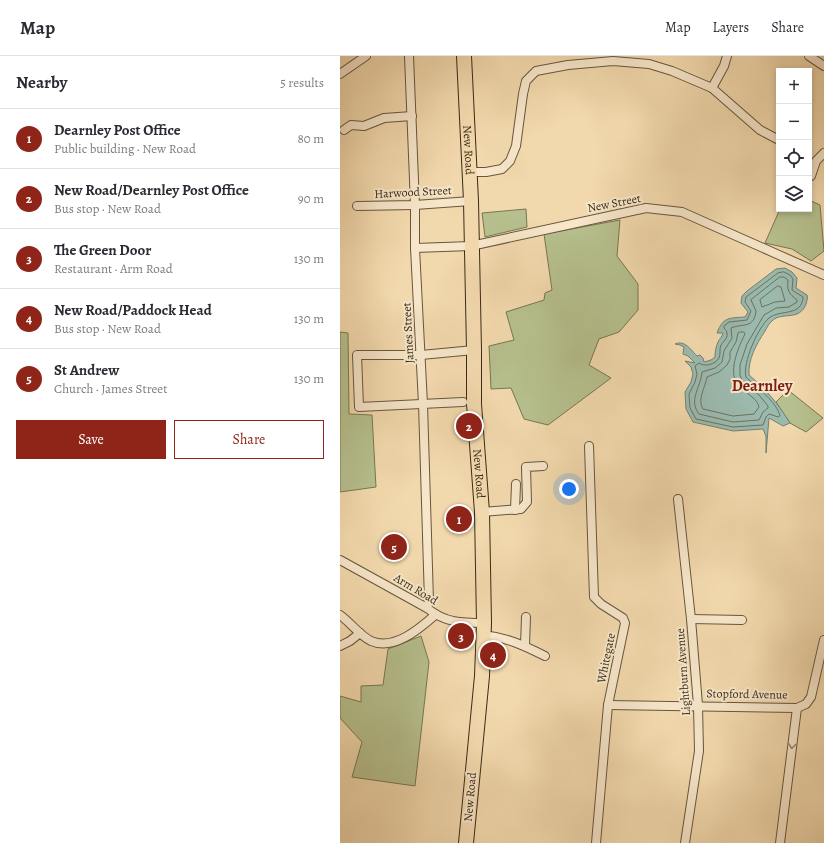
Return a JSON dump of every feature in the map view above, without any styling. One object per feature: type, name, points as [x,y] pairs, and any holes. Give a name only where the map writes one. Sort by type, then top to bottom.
[{"type":"highway","name":"New Road","points":[[464,56],[471,201],[474,404],[482,512],[484,629],[482,676],[466,843]]},
{"type":"street","points":[[340,74],[366,56]]},
{"type":"street","name":"James Street","points":[[409,56],[415,205],[415,248],[423,404],[427,608]]},
{"type":"street","points":[[712,88],[724,66],[727,56]]},
{"type":"street","points":[[810,56],[824,66]]},
{"type":"street","points":[[469,172],[486,172],[502,169],[510,161],[516,146],[526,81],[536,71],[568,65],[614,61],[649,64],[672,71],[712,88],[760,130],[776,138]]},
{"type":"street","points":[[344,130],[351,125],[364,126],[384,118],[412,116]]},
{"type":"street","points":[[813,159],[824,153]]},
{"type":"street","name":"Harwood Street","points":[[357,206],[415,205],[471,201]]},
{"type":"street","name":"New Street","points":[[415,248],[471,246],[646,208],[682,212],[824,275]]},
{"type":"street","points":[[463,402],[359,407],[357,355],[421,355],[474,350]]},
{"type":"street","name":"Whitegate","points":[[589,446],[594,597],[601,604],[623,618],[626,623],[608,705],[596,843]]},
{"type":"street","points":[[482,512],[522,509],[527,502],[526,467],[543,466]]},
{"type":"street","points":[[515,510],[516,484]]},
{"type":"street","name":"Lightburn Avenue","points":[[678,499],[691,619],[698,705],[699,751],[685,843]]},
{"type":"street","name":"Arm Road","points":[[340,560],[427,608],[435,615],[457,623],[484,629],[498,637],[525,646],[544,656]]},
{"type":"street","points":[[340,615],[360,633],[372,641],[386,643],[400,640],[420,628],[435,615]]},
{"type":"street","points":[[525,646],[526,618]]},
{"type":"street","points":[[691,619],[742,620]]},
{"type":"street","points":[[340,646],[350,641],[360,633]]},
{"type":"street","points":[[797,708],[806,704],[811,697],[824,640]]},
{"type":"street","name":"Stopford Avenue","points":[[608,705],[698,705],[797,708],[780,843]]},
{"type":"green space","points":[[812,201],[820,205],[824,251],[811,261],[792,249],[765,243],[779,212],[812,212]]},
{"type":"green space","points":[[526,209],[527,227],[485,237],[482,213]]},
{"type":"green space","points":[[620,220],[617,256],[638,284],[638,310],[619,332],[599,339],[589,365],[611,378],[548,425],[524,419],[511,388],[491,389],[489,346],[514,340],[506,312],[544,300],[545,293],[552,290],[544,234]]},
{"type":"green space","points":[[340,332],[348,333],[349,414],[372,415],[376,487],[340,492]]},
{"type":"green space","points":[[788,390],[823,418],[806,432],[790,423],[776,402]]},
{"type":"green space","points":[[421,636],[429,662],[415,786],[352,777],[362,742],[340,718],[340,696],[361,702],[361,686],[383,685],[388,649]]},
{"type":"water","points":[[785,268],[792,272],[797,278],[796,288],[807,295],[806,304],[799,313],[776,318],[770,323],[753,352],[749,369],[749,375],[772,398],[790,423],[783,426],[769,418],[766,453],[766,436],[763,429],[733,431],[693,422],[686,409],[685,392],[691,382],[693,374],[691,367],[685,361],[695,363],[688,356],[683,354],[684,347],[675,344],[685,344],[697,356],[700,355],[704,362],[711,360],[715,357],[718,342],[723,333],[717,333],[724,321],[731,318],[745,317],[748,312],[741,303],[742,296],[776,269]]},
{"type":"place","name":"New Road/Dearnley Post Office","points":[[469,426]]},
{"type":"place","name":"Dearnley Post Office","points":[[459,519]]},
{"type":"place","name":"St Andrew","points":[[394,547]]},
{"type":"place","name":"The Green Door","points":[[461,636]]},
{"type":"place","name":"New Road/Paddock Head","points":[[493,655]]},
{"type":"district","name":"Dearnley","points":[[762,386]]}]
